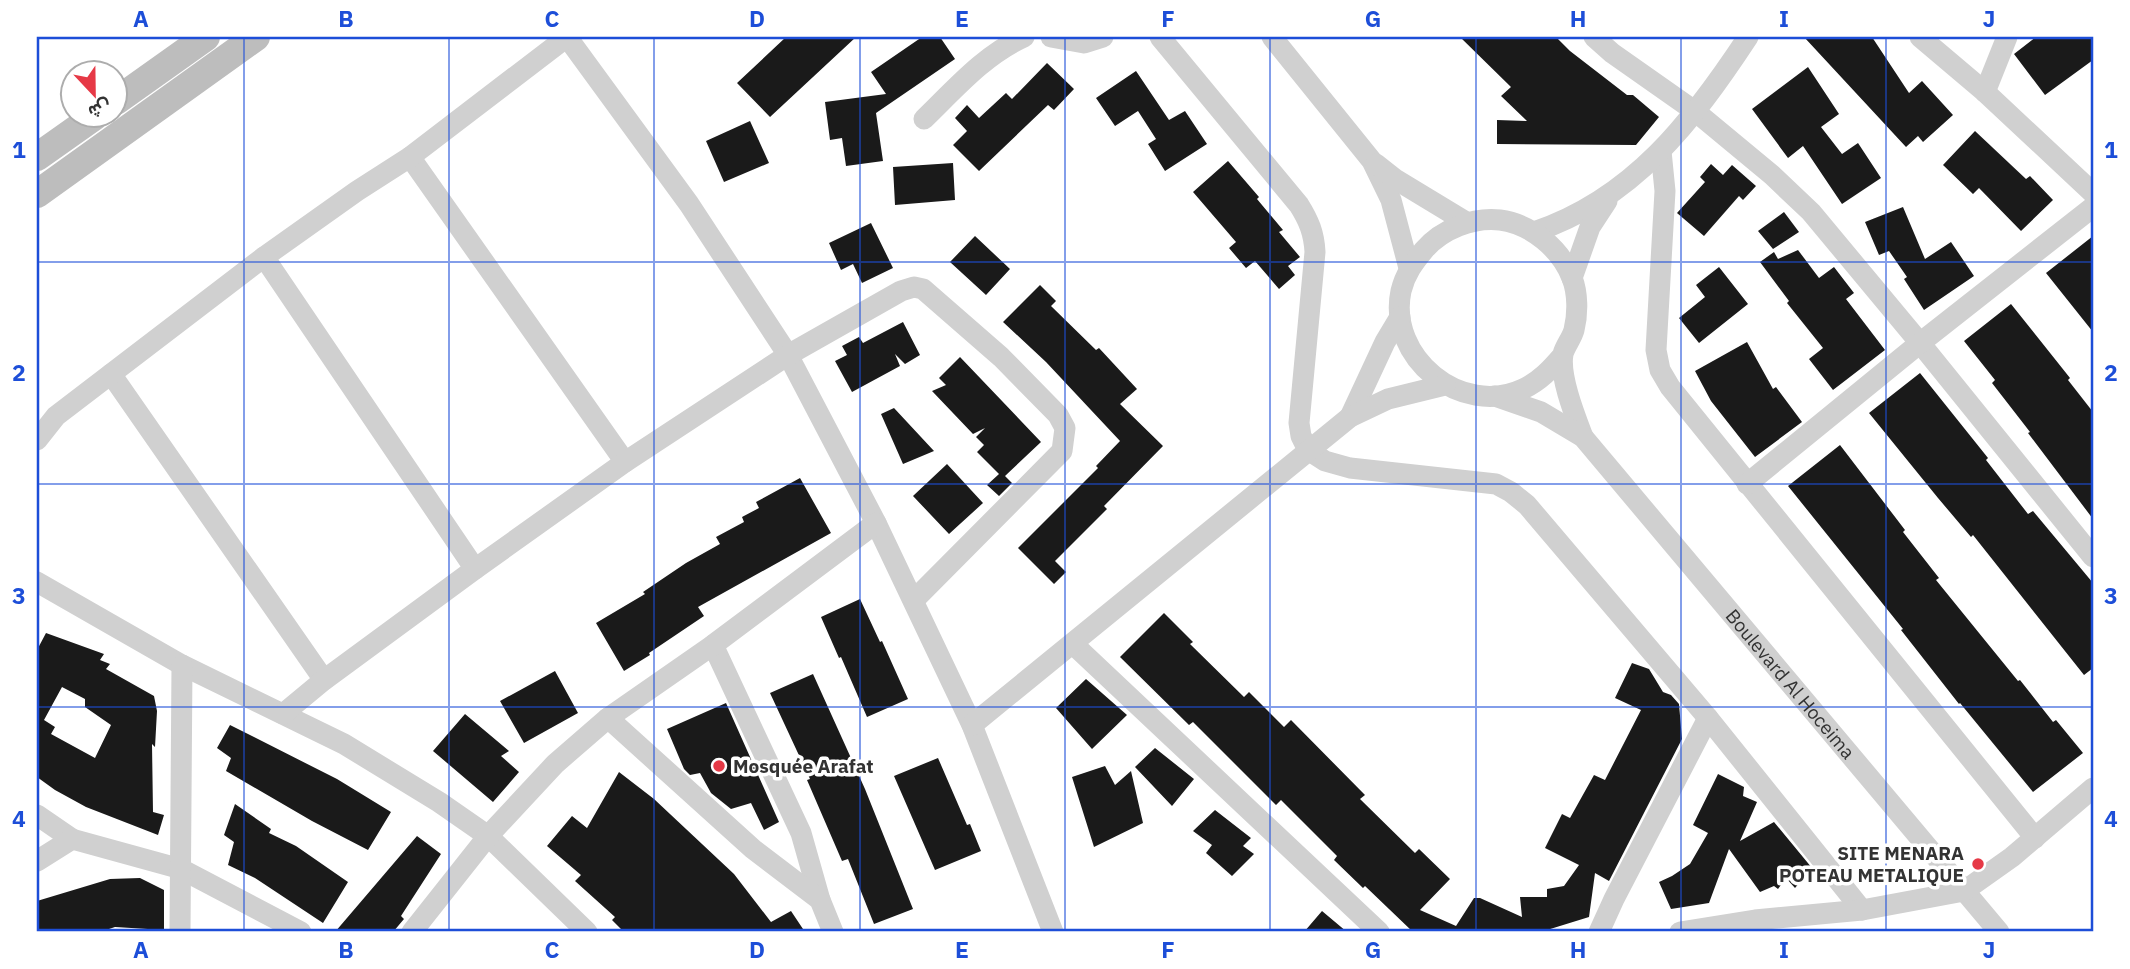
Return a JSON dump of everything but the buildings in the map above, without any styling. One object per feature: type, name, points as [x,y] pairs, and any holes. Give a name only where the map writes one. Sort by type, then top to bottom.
[{"type":"main road","points":[[130,91],[206,37]]},
{"type":"main road","points":[[37,194],[256,37]]},
{"type":"main road","points":[[37,157],[75,130]]},
{"type":"street","points":[[37,440],[56,416],[264,257],[410,157],[567,37],[689,204],[788,355],[876,523],[972,725],[1053,932]]},
{"type":"street","points":[[924,119],[978,66],[1003,47],[1024,37]]},
{"type":"street","points":[[1051,37],[1084,43],[1103,37]]},
{"type":"street","points":[[1160,37],[1299,205],[1314,233],[1315,252],[1299,423],[1301,436],[1308,450],[1325,461],[1350,468],[1496,484],[1527,505],[1709,718],[1861,910]]},
{"type":"street","points":[[1272,37],[1371,161],[1391,200],[1409,268]]},
{"type":"street","points":[[1594,37],[1612,53],[1696,112],[1772,175],[1811,212],[2093,556]]},
{"type":"street","points":[[1534,232],[1579,214],[1610,196],[1661,151],[1696,112],[1748,37]]},
{"type":"street","points":[[1920,37],[1985,92],[2093,193]]},
{"type":"street","points":[[1985,92],[2007,37]]},
{"type":"street","points":[[1661,151],[1665,191],[1657,360],[1670,387],[2035,838]]},
{"type":"street","points":[[410,157],[625,462]]},
{"type":"street","points":[[1371,161],[1395,179],[1466,222]]},
{"type":"street","points":[[1572,278],[1590,227],[1610,196]]},
{"type":"street","points":[[1747,484],[2093,207]]},
{"type":"street","points":[[1501,220],[1534,232],[1557,251],[1572,278],[1577,304],[1574,330],[1563,355],[1545,375],[1522,390],[1495,396],[1469,394],[1445,385],[1423,368],[1407,345],[1400,317],[1401,292],[1409,268],[1433,239],[1466,222],[1501,220]]},
{"type":"street","points":[[264,257],[475,569]]},
{"type":"street","points":[[282,714],[475,569],[625,462],[788,355],[901,291],[914,287],[923,289],[1001,357],[1058,415],[1065,428],[1062,451],[914,600]]},
{"type":"street","points":[[1350,417],[1385,342],[1400,317]]},
{"type":"street","name":"Boulevard Al Hoceima","points":[[1563,355],[1569,399],[1583,437]]},
{"type":"street","points":[[111,374],[324,680]]},
{"type":"street","points":[[972,725],[1350,417],[1388,399],[1445,385]]},
{"type":"street","name":"Boulevard Al Hoceima","points":[[1495,396],[1541,412],[1583,437],[1999,932]]},
{"type":"street","points":[[412,932],[488,836],[555,764],[608,718],[713,645],[876,523]]},
{"type":"street","points":[[37,583],[182,665],[344,744],[439,802],[488,836],[587,932]]},
{"type":"street","points":[[1073,643],[1379,932]]},
{"type":"street","points":[[713,645],[801,833],[820,900],[833,932]]},
{"type":"street","points":[[180,932],[182,665]]},
{"type":"street","points":[[608,718],[753,849],[820,900]]},
{"type":"street","points":[[1599,932],[1709,718]]},
{"type":"street","points":[[1680,932],[1748,926],[1861,910],[1964,891],[1987,877],[2093,788]]},
{"type":"street","points":[[37,815],[72,839],[181,869],[301,932]]},
{"type":"street","points":[[37,861],[72,839]]},
{"type":"place","name":"Mosquée Arafat","points":[[719,766]]},
{"type":"place","name":"SITE MENARA POTEAU METALIQUE","points":[[1978,864]]}]
